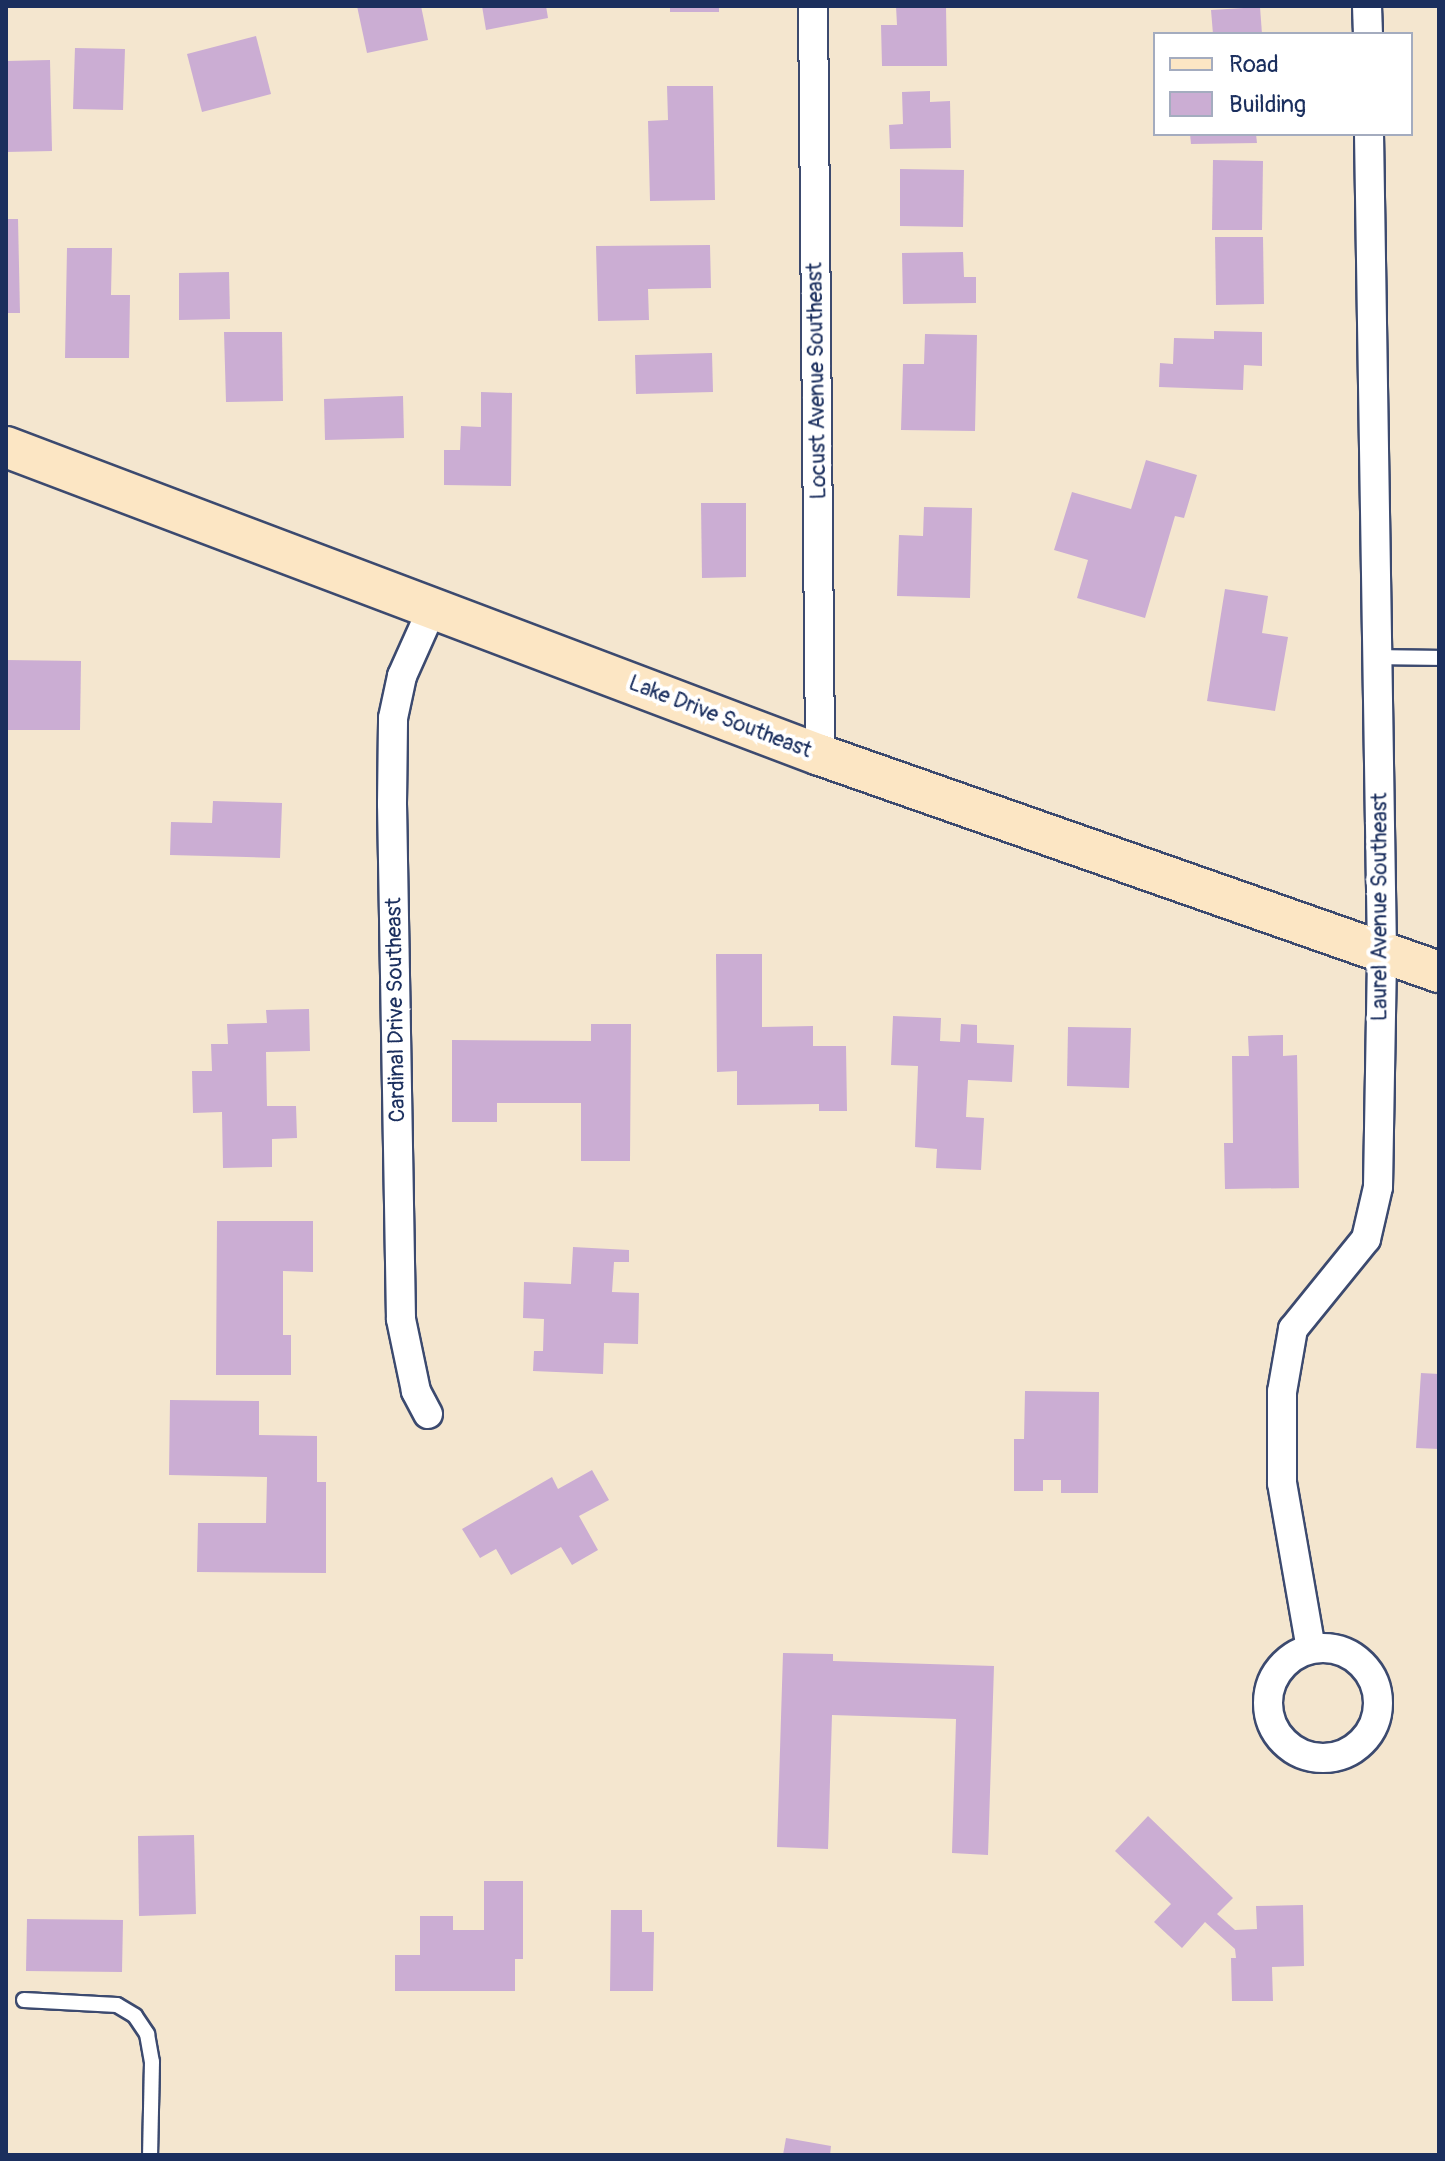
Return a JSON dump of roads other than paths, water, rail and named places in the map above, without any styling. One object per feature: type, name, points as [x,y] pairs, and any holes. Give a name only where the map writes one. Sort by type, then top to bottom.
[{"type":"main road","name":"Lake Drive Southeast","points":[[6,447],[820,755],[1439,972]]},
{"type":"street","name":"Locust Avenue Southeast","points":[[813,6],[820,755]]},
{"type":"street","points":[[1367,6],[1368,32]]},
{"type":"street","name":"Laurel Avenue Southeast","points":[[1311,1649],[1282,1483],[1282,1392],[1293,1329],[1366,1239],[1378,1187],[1382,952],[1369,136]]},
{"type":"street","name":"Cardinal Drive Southeast","points":[[428,1414],[416,1391],[401,1319],[392,747],[402,676],[432,609]]},
{"type":"lane","points":[[1378,657],[1439,658]]},
{"type":"lane","points":[[24,2000],[117,2005],[135,2016],[147,2034],[152,2062],[150,2155]]}]
